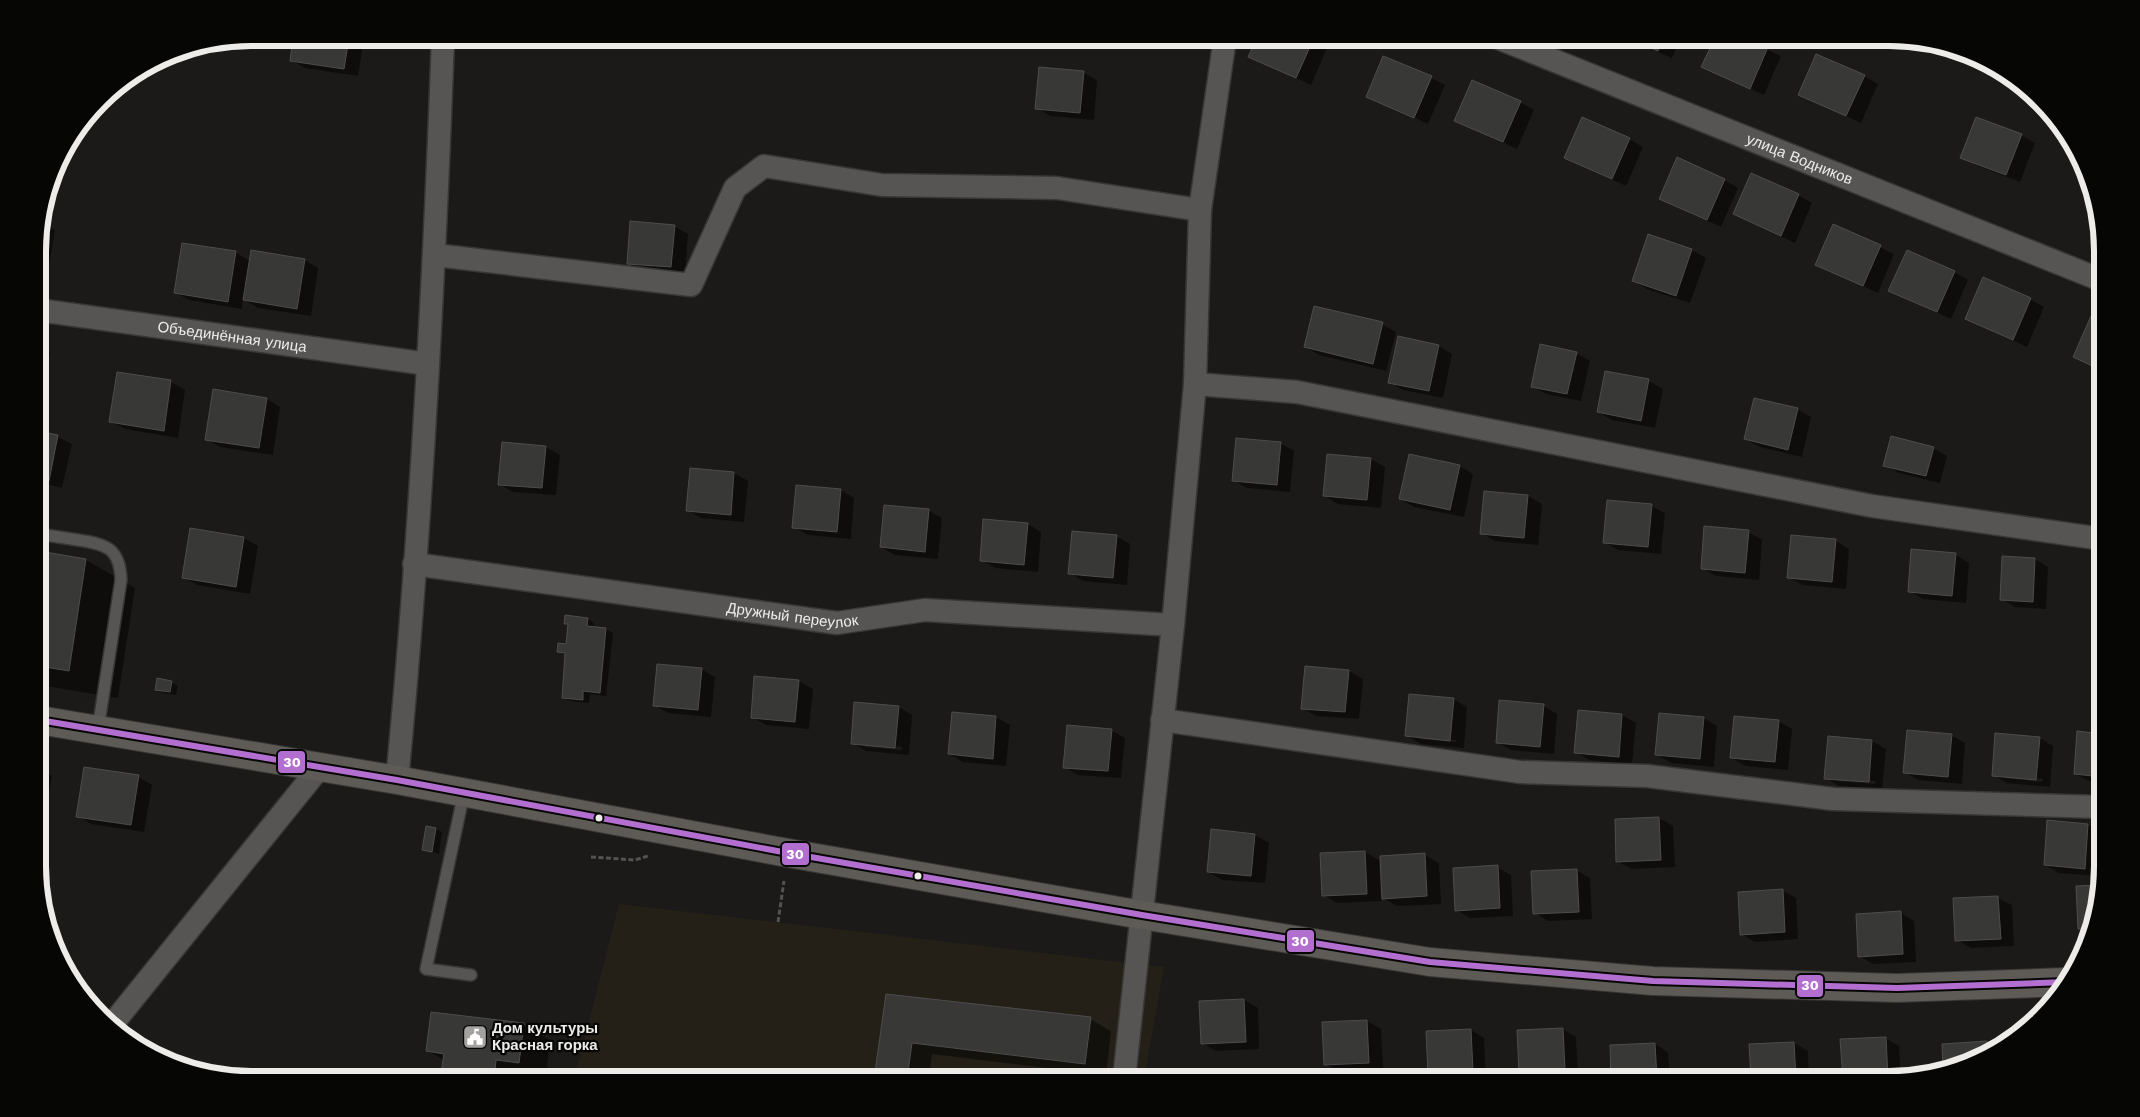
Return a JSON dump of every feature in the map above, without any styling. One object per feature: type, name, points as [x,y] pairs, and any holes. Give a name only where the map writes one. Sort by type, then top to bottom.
[{"type":"main road","points":[[46,721],[397,780],[1142,915],[1430,962],[1653,981],[1897,988],[2057,982]]},
{"type":"street","points":[[397,780],[435,255],[443,46]]},
{"type":"street","points":[[1125,1071],[1173,625],[1195,384],[1200,210],[1224,46]]},
{"type":"street","name":"улица Водников","points":[[1518,46],[2094,277]]},
{"type":"street","points":[[435,255],[691,285],[735,188],[764,166],[882,185],[1057,188],[1200,210]]},
{"type":"street","name":"Объединённая улица","points":[[46,311],[428,364]]},
{"type":"street","points":[[1195,384],[1297,392],[1872,506],[2094,538]]},
{"type":"street","name":"Дружный переулок","points":[[414,564],[837,623],[925,610],[1173,625]]},
{"type":"street","points":[[1162,720],[1520,772],[1647,776],[1833,799],[2094,807]]},
{"type":"street","points":[[116,1020],[320,767]]},
{"type":"lane","points":[[46,535],[101,543],[112,551],[121,569],[121,580],[98,729]]},
{"type":"lane","points":[[464,793],[426,969],[471,975]]},
{"type":"shaded area","points":[[619,904],[1164,967],[1145,1071],[576,1071]]},
{"type":"building","points":[[292,46],[348,46],[344,69],[290,61]]},
{"type":"building","points":[[1253,46],[1310,46],[1296,78],[1248,57]]},
{"type":"building","points":[[1646,46],[1660,46],[1658,51]]},
{"type":"building","points":[[1711,46],[1768,47],[1750,89],[1701,67]]},
{"type":"building","points":[[1816,54],[1865,75],[1846,116],[1798,95]]},
{"type":"building","points":[[1383,56],[1432,76],[1414,118],[1366,97]]},
{"type":"building","points":[[1039,67],[1084,71],[1080,113],[1035,109]]},
{"type":"building","points":[[1472,80],[1521,101],[1503,142],[1454,121]]},
{"type":"building","points":[[1582,117],[1630,138],[1612,179],[1564,158]]},
{"type":"building","points":[[1976,117],[2022,134],[2006,175],[1960,158]]},
{"type":"building","points":[[1677,157],[1725,179],[1707,220],[1659,199]]},
{"type":"building","points":[[1751,173],[1799,194],[1781,236],[1733,214]]},
{"type":"building","points":[[630,221],[675,225],[671,267],[627,264]]},
{"type":"building","points":[[1833,224],[1881,245],[1863,286],[1815,265]]},
{"type":"building","points":[[1648,234],[1692,249],[1676,296],[1632,281]]},
{"type":"building","points":[[182,243],[236,251],[228,302],[174,293]]},
{"type":"building","points":[[251,250],[305,259],[297,309],[243,300]]},
{"type":"building","points":[[1907,250],[1955,271],[1937,312],[1888,291]]},
{"type":"building","points":[[1983,277],[2031,298],[2013,340],[1965,319]]},
{"type":"building","points":[[1314,306],[1383,322],[1373,364],[1304,347]]},
{"type":"building","points":[[2091,316],[2094,318],[2094,367],[2073,357]]},
{"type":"building","points":[[1398,336],[1439,345],[1429,391],[1388,383]]},
{"type":"building","points":[[1540,344],[1577,352],[1567,394],[1531,387]]},
{"type":"building","points":[[1605,371],[1649,379],[1641,421],[1597,412]]},
{"type":"building","points":[[117,372],[171,380],[164,431],[109,422]]},
{"type":"building","points":[[213,389],[267,398],[259,448],[205,440]]},
{"type":"building","points":[[1754,398],[1798,408],[1788,450],[1744,439]]},
{"type":"building","points":[[46,433],[58,435],[49,481],[46,480]]},
{"type":"building","points":[[1891,436],[1934,447],[1926,476],[1883,466]]},
{"type":"building","points":[[1236,438],[1281,442],[1277,485],[1232,481]]},
{"type":"building","points":[[502,442],[546,446],[542,488],[498,485]]},
{"type":"building","points":[[1327,454],[1371,458],[1367,500],[1323,496]]},
{"type":"building","points":[[1409,454],[1460,465],[1450,510],[1399,499]]},
{"type":"building","points":[[690,468],[734,472],[731,515],[686,511]]},
{"type":"building","points":[[796,485],[841,489],[837,532],[792,528]]},
{"type":"building","points":[[1484,491],[1528,495],[1524,538],[1480,534]]},
{"type":"building","points":[[1607,500],[1652,504],[1648,547],[1603,543]]},
{"type":"building","points":[[884,505],[929,509],[925,552],[880,547]]},
{"type":"building","points":[[983,519],[1028,523],[1024,565],[980,561]]},
{"type":"building","points":[[1704,526],[1749,530],[1745,573],[1701,569]]},
{"type":"building","points":[[190,528],[244,537],[236,587],[182,578]]},
{"type":"building","points":[[1072,531],[1117,535],[1113,578],[1068,574]]},
{"type":"building","points":[[1791,535],[1836,539],[1832,582],[1787,578]]},
{"type":"building","points":[[1911,549],[1956,553],[1952,596],[1908,592]]},
{"type":"building","points":[[46,552],[86,559],[69,671],[46,667]]},
{"type":"building","points":[[2002,556],[2035,558],[2033,602],[2000,600]]},
{"type":"building","points":[[565,615],[588,618],[587,626],[606,628],[600,693],[583,691],[583,700],[562,698],[565,653],[557,652],[558,643],[566,644],[568,624],[564,624]]},
{"type":"building","points":[[657,664],[702,668],[698,710],[653,706]]},
{"type":"building","points":[[1305,666],[1349,670],[1345,712],[1301,709]]},
{"type":"building","points":[[754,676],[799,680],[795,722],[751,718]]},
{"type":"building","points":[[157,678],[172,681],[170,692],[155,690]]},
{"type":"building","points":[[1409,694],[1454,698],[1450,741],[1405,736]]},
{"type":"building","points":[[1499,700],[1544,704],[1540,747],[1496,743]]},
{"type":"building","points":[[854,702],[899,706],[895,748],[851,744]]},
{"type":"building","points":[[1578,710],[1622,714],[1619,757],[1574,753]]},
{"type":"building","points":[[952,712],[996,716],[993,759],[948,754]]},
{"type":"building","points":[[1659,713],[1704,717],[1700,759],[1655,755]]},
{"type":"building","points":[[1734,716],[1779,720],[1775,762],[1730,758]]},
{"type":"building","points":[[1067,725],[1112,729],[1108,771],[1063,768]]},
{"type":"building","points":[[1907,730],[1952,734],[1948,777],[1903,773]]},
{"type":"building","points":[[2077,731],[2094,733],[2094,776],[2074,774]]},
{"type":"building","points":[[1995,733],[2040,737],[2036,780],[1992,776]]},
{"type":"building","points":[[1828,736],[1872,740],[1869,782],[1824,779]]},
{"type":"building","points":[[84,767],[139,775],[131,825],[76,817]]},
{"type":"building","points":[[1659,817],[1661,860],[1616,862],[1615,819]]},
{"type":"building","points":[[2047,820],[2088,824],[2085,869],[2044,865]]},
{"type":"building","points":[[426,826],[436,828],[432,852],[422,850]]},
{"type":"building","points":[[1211,829],[1255,834],[1251,876],[1207,872]]},
{"type":"building","points":[[1365,851],[1367,894],[1322,896],[1320,853]]},
{"type":"building","points":[[1425,853],[1427,896],[1382,899],[1380,856]]},
{"type":"building","points":[[1498,865],[1500,908],[1455,911],[1453,868]]},
{"type":"building","points":[[1577,869],[1579,912],[1533,914],[1531,871]]},
{"type":"building","points":[[2093,885],[2090,906],[2084,929],[2078,929],[2076,886]]},
{"type":"building","points":[[1783,889],[1785,932],[1740,935],[1738,892]]},
{"type":"building","points":[[1998,896],[2001,939],[1955,941],[1953,898]]},
{"type":"building","points":[[1901,911],[1903,954],[1858,957],[1856,914]]},
{"type":"building","points":[[886,994],[1091,1017],[1085,1064],[912,1043],[908,1071],[875,1071]]},
{"type":"building","points":[[1244,999],[1246,1042],[1201,1044],[1199,1001]]},
{"type":"building","name":"Дом культуры Красная горка","points":[[431,1012],[524,1023],[519,1063],[496,1060],[495,1071],[441,1071],[444,1054],[426,1051]]},
{"type":"building","points":[[1367,1020],[1369,1063],[1324,1065],[1322,1022]]},
{"type":"building","points":[[1563,1028],[1565,1070],[1519,1071],[1517,1030]]},
{"type":"building","points":[[1471,1029],[1473,1071],[1428,1071],[1426,1031]]},
{"type":"building","points":[[1886,1037],[1888,1071],[1842,1071],[1840,1039]]},
{"type":"building","points":[[1987,1041],[1987,1045],[1943,1064],[1942,1044]]},
{"type":"building","points":[[1794,1042],[1796,1071],[1751,1071],[1749,1044]]},
{"type":"building","points":[[1655,1043],[1657,1071],[1611,1071],[1610,1045]]},
{"type":"transit line","name":"30","points":[[46,721],[397,780],[788,853],[1142,915],[1430,962],[1653,981],[1897,988],[2057,982]]},
{"type":"place","name":"Дом культуры Красная горка","points":[[475,1037]]}]
